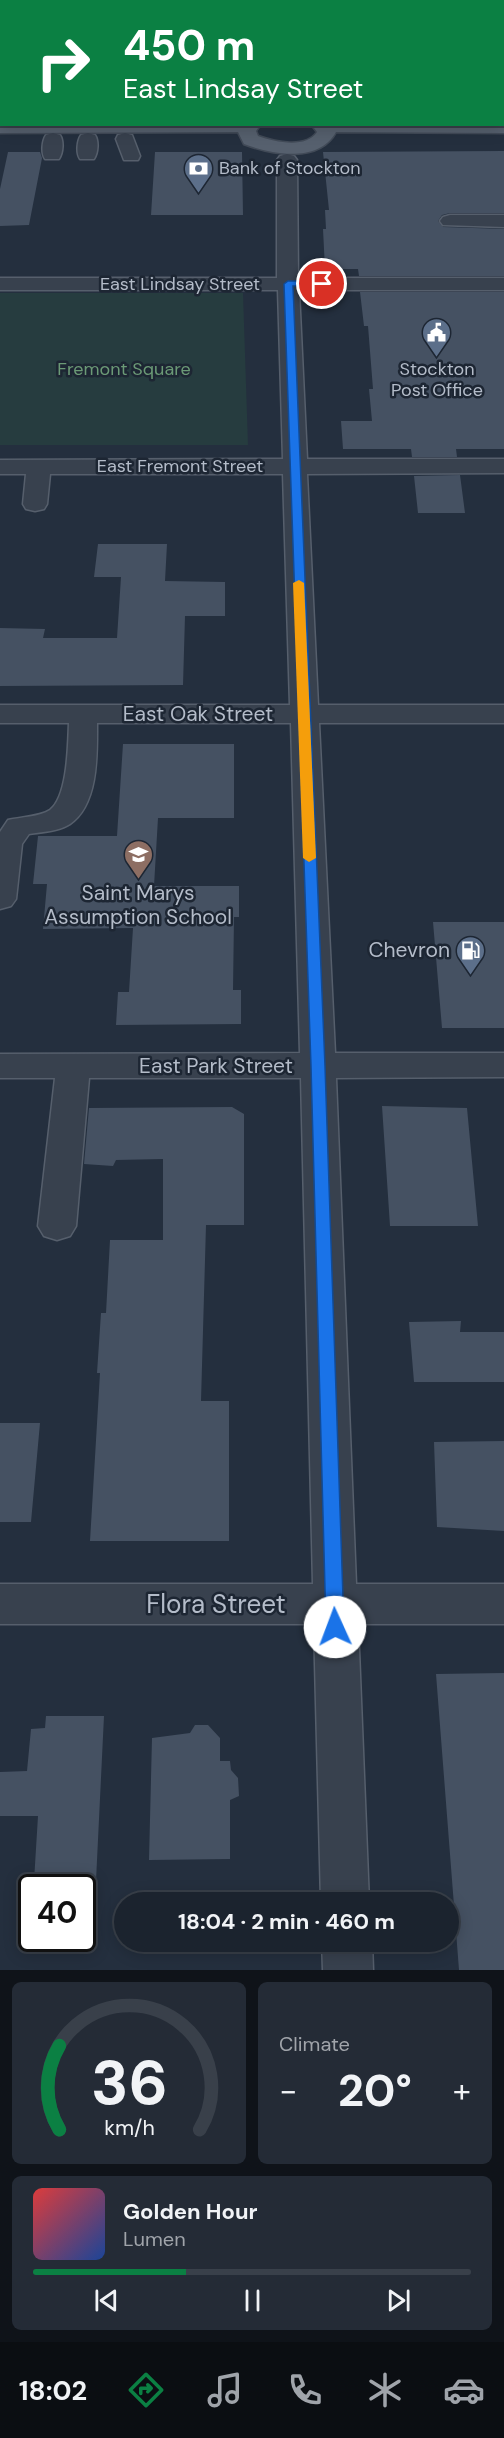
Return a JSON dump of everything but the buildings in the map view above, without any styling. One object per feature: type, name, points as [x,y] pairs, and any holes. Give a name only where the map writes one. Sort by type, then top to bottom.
[{"type":"main road","points":[[0,128],[105,126],[136,136],[251,130]]},
{"type":"main road","points":[[0,139],[52,147],[88,147],[164,132],[182,126],[251,130],[270,147]]},
{"type":"main road","points":[[295,153],[322,130],[504,127]]},
{"type":"main road","points":[[322,130],[504,138]]},
{"type":"street","points":[[270,147],[295,153],[288,284],[318,1066],[345,1892]]},
{"type":"street","points":[[450,221],[504,221]]},
{"type":"street","name":"East Lindsay Street","points":[[0,284],[504,284]]},
{"type":"street","points":[[35,504],[39,466]]},
{"type":"street","name":"East Fremont Street","points":[[0,467],[504,466]]},
{"type":"street","name":"East Oak Street","points":[[0,714],[504,714]]},
{"type":"street","points":[[0,899],[7,844],[19,827],[60,817],[74,801],[83,744],[83,714]]},
{"type":"street","name":"East Park Street","points":[[0,1066],[504,1065]]},
{"type":"street","points":[[57,1226],[73,1066]]},
{"type":"street","name":"Flora Street","points":[[0,1604],[504,1604]]},
{"type":"street","points":[[347,1952],[348,1970]]},
{"type":"green space","name":"Fremont Square","points":[[0,293],[243,293],[248,445],[0,445]]},
{"type":"slow traffic","points":[[299,583],[309,858]]},
{"type":"place","name":"Bank of Stockton","points":[[198,194]]},
{"type":"place","name":"Stockton Post Office","points":[[437,358]]},
{"type":"place","name":"Saint Marys Assumption School","points":[[138,880]]},
{"type":"place","name":"Chevron","points":[[471,976]]},
{"type":"route","points":[[322,284],[288,284],[318,1066],[335,1627]]}]
